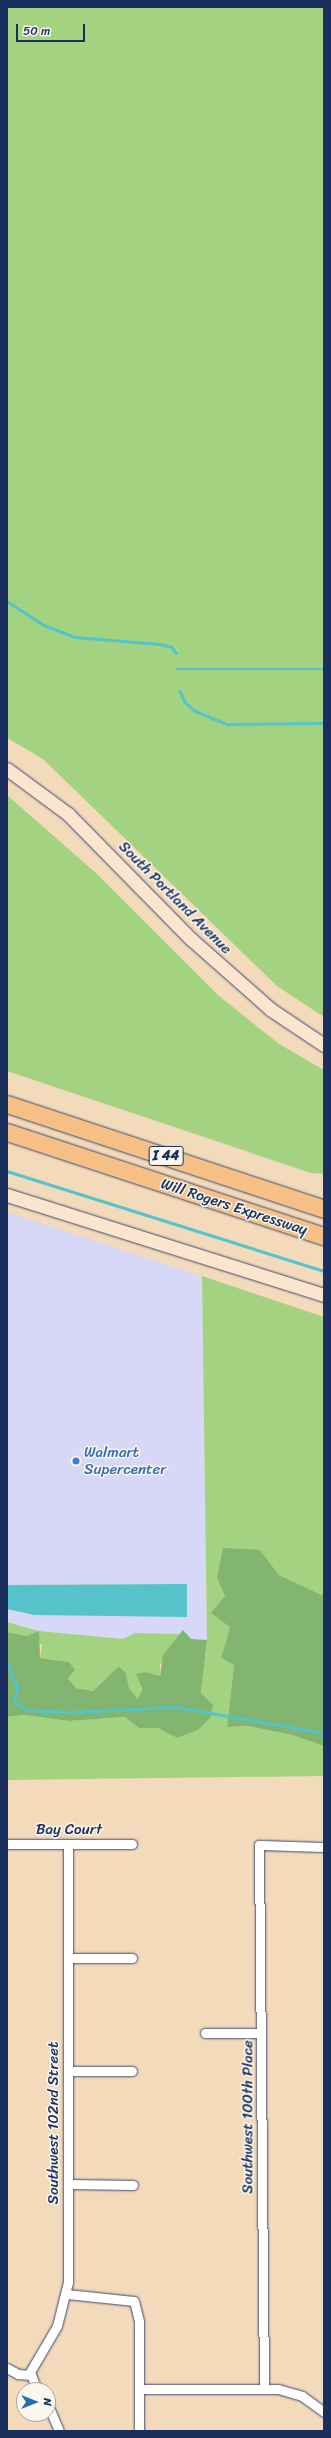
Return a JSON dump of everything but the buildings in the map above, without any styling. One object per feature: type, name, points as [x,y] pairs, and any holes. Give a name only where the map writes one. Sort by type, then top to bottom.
[{"type":"highway","name":"Will Rogers Expressway","points":[[7,1104],[324,1209]]},
{"type":"highway","name":"Will Rogers Expressway","points":[[7,1132],[324,1236]]},
{"type":"highway","points":[[7,1139],[65,1151]]},
{"type":"main road","name":"South Portland Avenue","points":[[7,769],[68,814],[191,939],[270,1010],[324,1045]]},
{"type":"main road","points":[[7,1195],[324,1295]]},
{"type":"street","name":"Bay Court","points":[[7,1844],[132,1844]]},
{"type":"street","name":"Southwest 102nd Street","points":[[30,2375],[54,2332],[67,2294],[69,2184],[68,1844]]},
{"type":"street","name":"Southwest 100th Place","points":[[264,2389],[259,1846],[324,1846]]},
{"type":"street","points":[[68,1958],[132,1958]]},
{"type":"street","points":[[205,2033],[261,2033]]},
{"type":"street","points":[[68,2072],[132,2071]]},
{"type":"street","points":[[69,2184],[133,2184]]},
{"type":"street","points":[[67,2294],[134,2301],[139,2321],[139,2431]]},
{"type":"street","points":[[7,2368],[18,2374],[30,2375],[33,2382]]},
{"type":"street","points":[[139,2390],[264,2389],[296,2393],[324,2412]]},
{"type":"shaded area","points":[[7,1212],[202,1276],[207,1640],[191,1639],[183,1630],[180,1634],[135,1633],[123,1639],[39,1631],[7,1622],[7,1609],[16,1612],[187,1616],[187,1584],[7,1585]]},
{"type":"green space","points":[[7,7],[324,7],[324,1017],[277,986],[43,759],[7,738]]},
{"type":"green space","points":[[7,795],[97,874],[219,996],[279,1044],[324,1070],[324,1174],[311,1173],[7,1071]]},
{"type":"green space","points":[[202,1276],[324,1317],[324,1596],[279,1575],[260,1550],[217,1578],[225,1596],[230,1627],[221,1658],[234,1665],[227,1727],[248,1726],[292,1735],[324,1746],[324,1776],[7,1780],[7,1717],[24,1715],[69,1721],[125,1717],[139,1728],[158,1728],[177,1738],[198,1730],[212,1705],[201,1693],[207,1640]]},
{"type":"green space","points":[[223,1548],[260,1550],[279,1575],[324,1596],[324,1746],[292,1735],[248,1726],[227,1727],[234,1665],[221,1658],[230,1627],[211,1613],[225,1596],[217,1578]]},
{"type":"green space","points":[[7,1622],[39,1631],[123,1639],[135,1633],[180,1634],[160,1665],[160,1676],[146,1672],[138,1699],[129,1688],[126,1673],[119,1666],[93,1691],[76,1688],[68,1678],[69,1662],[40,1658],[42,1645],[27,1636],[7,1632]]},
{"type":"green space","points":[[183,1630],[191,1639],[207,1640],[201,1693],[213,1705],[211,1717],[198,1730],[177,1738],[158,1728],[139,1728],[125,1717],[69,1721],[24,1715],[7,1717],[7,1632],[27,1636],[39,1631],[40,1658],[69,1662],[75,1670],[68,1678],[76,1688],[93,1691],[119,1666],[126,1673],[129,1688],[138,1699],[142,1688],[136,1674],[146,1672],[160,1676],[163,1655]]},
{"type":"water","points":[[187,1584],[187,1617],[34,1615],[7,1609],[7,1585]]},
{"type":"waterway","points":[[7,601],[44,625],[75,637],[160,644],[172,647],[176,653]]},
{"type":"waterway","points":[[177,669],[324,669]]},
{"type":"waterway","points":[[180,691],[185,702],[195,711],[227,724],[324,723]]},
{"type":"waterway","points":[[7,1171],[324,1271]]},
{"type":"waterway","points":[[7,1662],[18,1688],[14,1701],[27,1710],[71,1712],[177,1707],[324,1733]]},
{"type":"place","name":"Walmart Supercenter","points":[[76,1461]]}]
